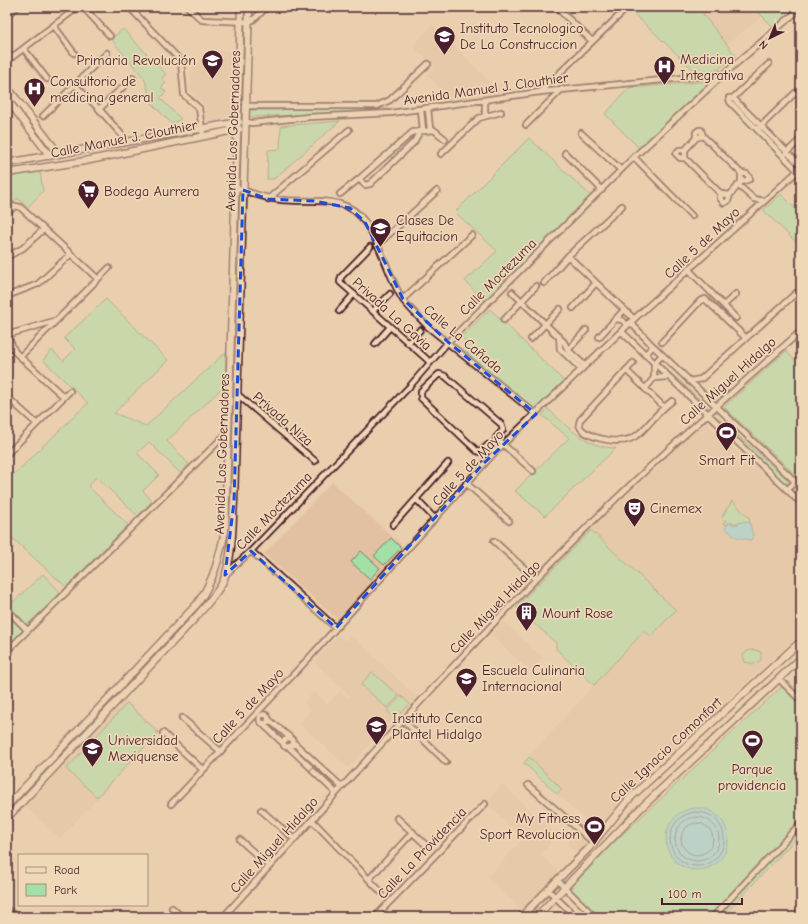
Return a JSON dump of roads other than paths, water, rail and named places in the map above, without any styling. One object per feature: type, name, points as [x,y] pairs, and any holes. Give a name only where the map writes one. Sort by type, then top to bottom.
[{"type":"street","points":[[7,15],[17,7]]},
{"type":"street","points":[[7,61],[78,7]]},
{"type":"street","points":[[83,7],[110,36]]},
{"type":"street","points":[[129,7],[181,61],[184,95],[199,108],[203,136]]},
{"type":"street","points":[[188,7],[202,20],[248,22],[254,19],[267,7]]},
{"type":"street","name":"Avenida Los Gobernadores","points":[[7,806],[197,604],[211,583],[218,563],[225,531],[236,122],[241,7]]},
{"type":"street","name":"Avenida Los Gobernadores","points":[[7,818],[197,616],[215,593],[225,576],[232,533],[249,7]]},
{"type":"street","points":[[556,7],[592,41]]},
{"type":"street","points":[[540,92],[628,7]]},
{"type":"street","name":"Calle Moctezuma","points":[[225,576],[251,551],[448,342],[634,157],[724,74],[801,8]]},
{"type":"street","points":[[54,26],[74,53]]},
{"type":"street","points":[[24,49],[47,79]]},
{"type":"street","points":[[43,116],[107,53]]},
{"type":"street","points":[[246,106],[377,106],[390,100],[428,64]]},
{"type":"street","points":[[769,64],[733,98],[759,128],[800,169]]},
{"type":"street","name":"Avenida Manuel J. Clouthier","points":[[244,125],[309,117],[421,110],[562,89],[724,74]]},
{"type":"street","points":[[99,109],[133,78]]},
{"type":"street","points":[[75,85],[99,109],[128,142]]},
{"type":"street","points":[[7,87],[59,154]]},
{"type":"street","points":[[526,125],[562,89]]},
{"type":"street","points":[[759,128],[795,93]]},
{"type":"street","points":[[7,100],[50,156]]},
{"type":"street","points":[[484,101],[485,115]]},
{"type":"street","points":[[428,109],[430,129]]},
{"type":"street","points":[[359,179],[365,185],[370,184],[414,142],[422,131],[421,110]]},
{"type":"street","points":[[441,154],[474,122],[485,115],[501,112]]},
{"type":"street","name":"Calle Manuel J. Clouthier","points":[[7,163],[236,122],[244,125]]},
{"type":"street","points":[[29,128],[35,124]]},
{"type":"street","name":"Calle Manuel J. Clouthier","points":[[7,173],[85,160],[236,129],[244,125]]},
{"type":"street","points":[[340,194],[413,132],[430,129],[437,131],[445,139]]},
{"type":"street","points":[[268,198],[349,130]]},
{"type":"street","points":[[581,133],[621,170]]},
{"type":"street","points":[[685,158],[685,150],[696,138],[703,136],[741,173],[747,174],[750,179],[740,184],[730,195],[728,201],[724,203],[720,198],[721,194]]},
{"type":"street","points":[[786,154],[801,139]]},
{"type":"street","points":[[685,150],[679,150],[676,154],[680,158],[685,158],[721,194],[730,195]]},
{"type":"street","points":[[564,153],[602,190]]},
{"type":"street","points":[[634,157],[692,216]]},
{"type":"street","name":"Calle 5 de Mayo","points":[[171,804],[336,628],[495,452],[630,322],[800,169]]},
{"type":"street","points":[[741,173],[740,184],[754,199],[764,201]]},
{"type":"street","name":"Calle La Cañada","points":[[235,187],[268,198],[321,201],[340,204],[350,208],[365,222],[378,245],[403,299],[428,327],[536,414]]},
{"type":"street","points":[[378,245],[437,191]]},
{"type":"street","points":[[754,199],[755,209]]},
{"type":"street","points":[[7,213],[15,206],[20,207],[98,279]]},
{"type":"street","points":[[544,282],[568,256],[622,206]]},
{"type":"street","points":[[7,257],[23,248],[44,229]]},
{"type":"street","points":[[403,299],[472,236]]},
{"type":"street","name":"Privada La Gavia","points":[[370,247],[341,277],[340,282],[430,362]]},
{"type":"street","points":[[7,296],[38,284],[71,254]]},
{"type":"street","points":[[568,256],[624,310],[630,322],[662,355],[801,487]]},
{"type":"street","points":[[20,357],[55,320],[109,268]]},
{"type":"street","points":[[689,270],[736,318]]},
{"type":"street","points":[[573,308],[596,283]]},
{"type":"street","points":[[504,320],[521,300],[536,286]]},
{"type":"street","points":[[512,292],[559,336],[567,345],[568,350],[583,367]]},
{"type":"street","points":[[689,381],[701,379],[796,293]]},
{"type":"street","points":[[339,311],[354,294]]},
{"type":"street","points":[[373,311],[390,294]]},
{"type":"street","points":[[724,305],[736,294]]},
{"type":"street","points":[[662,342],[700,302],[705,299],[746,338]]},
{"type":"street","points":[[531,339],[560,309]]},
{"type":"street","points":[[599,337],[624,310]]},
{"type":"street","points":[[617,319],[630,322]]},
{"type":"street","points":[[55,320],[7,335],[12,349],[64,397]]},
{"type":"street","points":[[375,344],[390,327]]},
{"type":"street","points":[[408,343],[420,330]]},
{"type":"street","points":[[568,350],[586,330]]},
{"type":"street","name":"Calle Miguel Hidalgo","points":[[223,917],[403,720],[536,579],[584,531],[716,406],[801,330]]},
{"type":"street","points":[[621,331],[707,415],[801,503]]},
{"type":"street","points":[[559,336],[560,349],[583,367]]},
{"type":"street","points":[[646,356],[653,346]]},
{"type":"street","points":[[645,389],[654,378],[654,364],[662,355]]},
{"type":"street","points":[[633,363],[580,420],[579,424],[582,430],[590,435],[607,440],[619,442],[633,439],[664,407],[672,401]]},
{"type":"street","points":[[626,370],[664,407]]},
{"type":"street","points":[[230,374],[238,374]]},
{"type":"street","points":[[495,452],[488,445],[480,452],[477,451],[421,398],[420,392],[435,376],[439,374],[445,376],[501,424],[503,430],[496,438],[533,471]]},
{"type":"street","points":[[654,378],[668,377]]},
{"type":"street","points":[[701,379],[702,392]]},
{"type":"street","points":[[8,451],[70,391]]},
{"type":"street","name":"Privada Niza","points":[[237,394],[315,461]]},
{"type":"street","points":[[7,397],[37,424]]},
{"type":"street","points":[[11,647],[228,432]]},
{"type":"street","points":[[393,525],[448,463]]},
{"type":"street","points":[[787,490],[795,482]]},
{"type":"street","points":[[466,483],[509,521]]},
{"type":"street","points":[[795,498],[801,491]]},
{"type":"street","points":[[416,499],[436,519]]},
{"type":"street","points":[[494,541],[536,579]]},
{"type":"street","points":[[251,551],[336,628]]},
{"type":"street","points":[[7,609],[28,630]]},
{"type":"street","name":"Calle Ignacio Comonfort","points":[[521,917],[594,843],[630,798],[801,641]]},
{"type":"street","name":"Calle Ignacio Comonfort","points":[[536,917],[641,808],[801,658]]},
{"type":"street","points":[[779,679],[801,701]]},
{"type":"street","points":[[122,683],[129,689]]},
{"type":"street","points":[[336,793],[289,747],[284,746],[283,742],[259,720],[261,716],[266,715],[268,719],[342,787]]},
{"type":"street","points":[[182,718],[220,752]]},
{"type":"street","points":[[263,724],[267,723],[268,719]]},
{"type":"street","points":[[403,720],[446,762]]},
{"type":"street","points":[[163,733],[203,770]]},
{"type":"street","points":[[283,742],[285,738],[289,738]]},
{"type":"street","points":[[289,747],[292,746],[293,742]]},
{"type":"street","points":[[312,769],[312,763],[317,764]]},
{"type":"street","points":[[312,769],[317,770],[317,764]]},
{"type":"street","points":[[528,785],[594,843]]},
{"type":"street","name":"Calle La Providencia","points":[[375,917],[485,804]]},
{"type":"street","points":[[261,810],[294,839]]},
{"type":"street","points":[[398,818],[427,846]]},
{"type":"street","points":[[312,820],[381,892]]},
{"type":"street","points":[[713,917],[801,823]]},
{"type":"street","points":[[369,879],[413,832]]},
{"type":"street","points":[[240,840],[269,866]]},
{"type":"street","points":[[558,881],[595,917]]},
{"type":"street","points":[[548,890],[576,917]]},
{"type":"street","points":[[172,908],[182,917]]},
{"type":"street","points":[[7,910],[16,917]]},
{"type":"water","points":[[745,521],[750,523],[753,536],[751,540],[736,537],[725,528],[729,523],[735,525]]},
{"type":"water","points":[[697,808],[714,813],[719,817],[723,822],[728,839],[723,856],[719,861],[714,865],[697,870],[680,865],[675,861],[671,856],[666,839],[671,822],[675,817],[680,813]]},
{"type":"place","name":"Instituto Tecnologico De La Construccion","points":[[444,56]]},
{"type":"place","name":"Primaria Revolución","points":[[212,80]]},
{"type":"place","name":"Medicina Integrativa","points":[[665,86]]},
{"type":"place","name":"Consultorio de medicina general","points":[[34,108]]},
{"type":"place","name":"Bodega Aurrera","points":[[89,210]]},
{"type":"place","name":"Clases De Equitacion","points":[[381,248]]},
{"type":"place","name":"Smart Fit","points":[[727,452]]},
{"type":"place","name":"Cinemex","points":[[634,528]]},
{"type":"place","name":"Mount Rose","points":[[527,632]]},
{"type":"place","name":"Escuela Culinaria Internacional","points":[[467,698]]},
{"type":"place","name":"Instituto Cenca Plantel Hidalgo","points":[[376,746]]},
{"type":"place","name":"Parque providencia","points":[[752,760]]},
{"type":"place","name":"Universidad Mexiquense","points":[[92,768]]},
{"type":"place","name":"My Fitness Sport Revolucion","points":[[595,846]]}]
